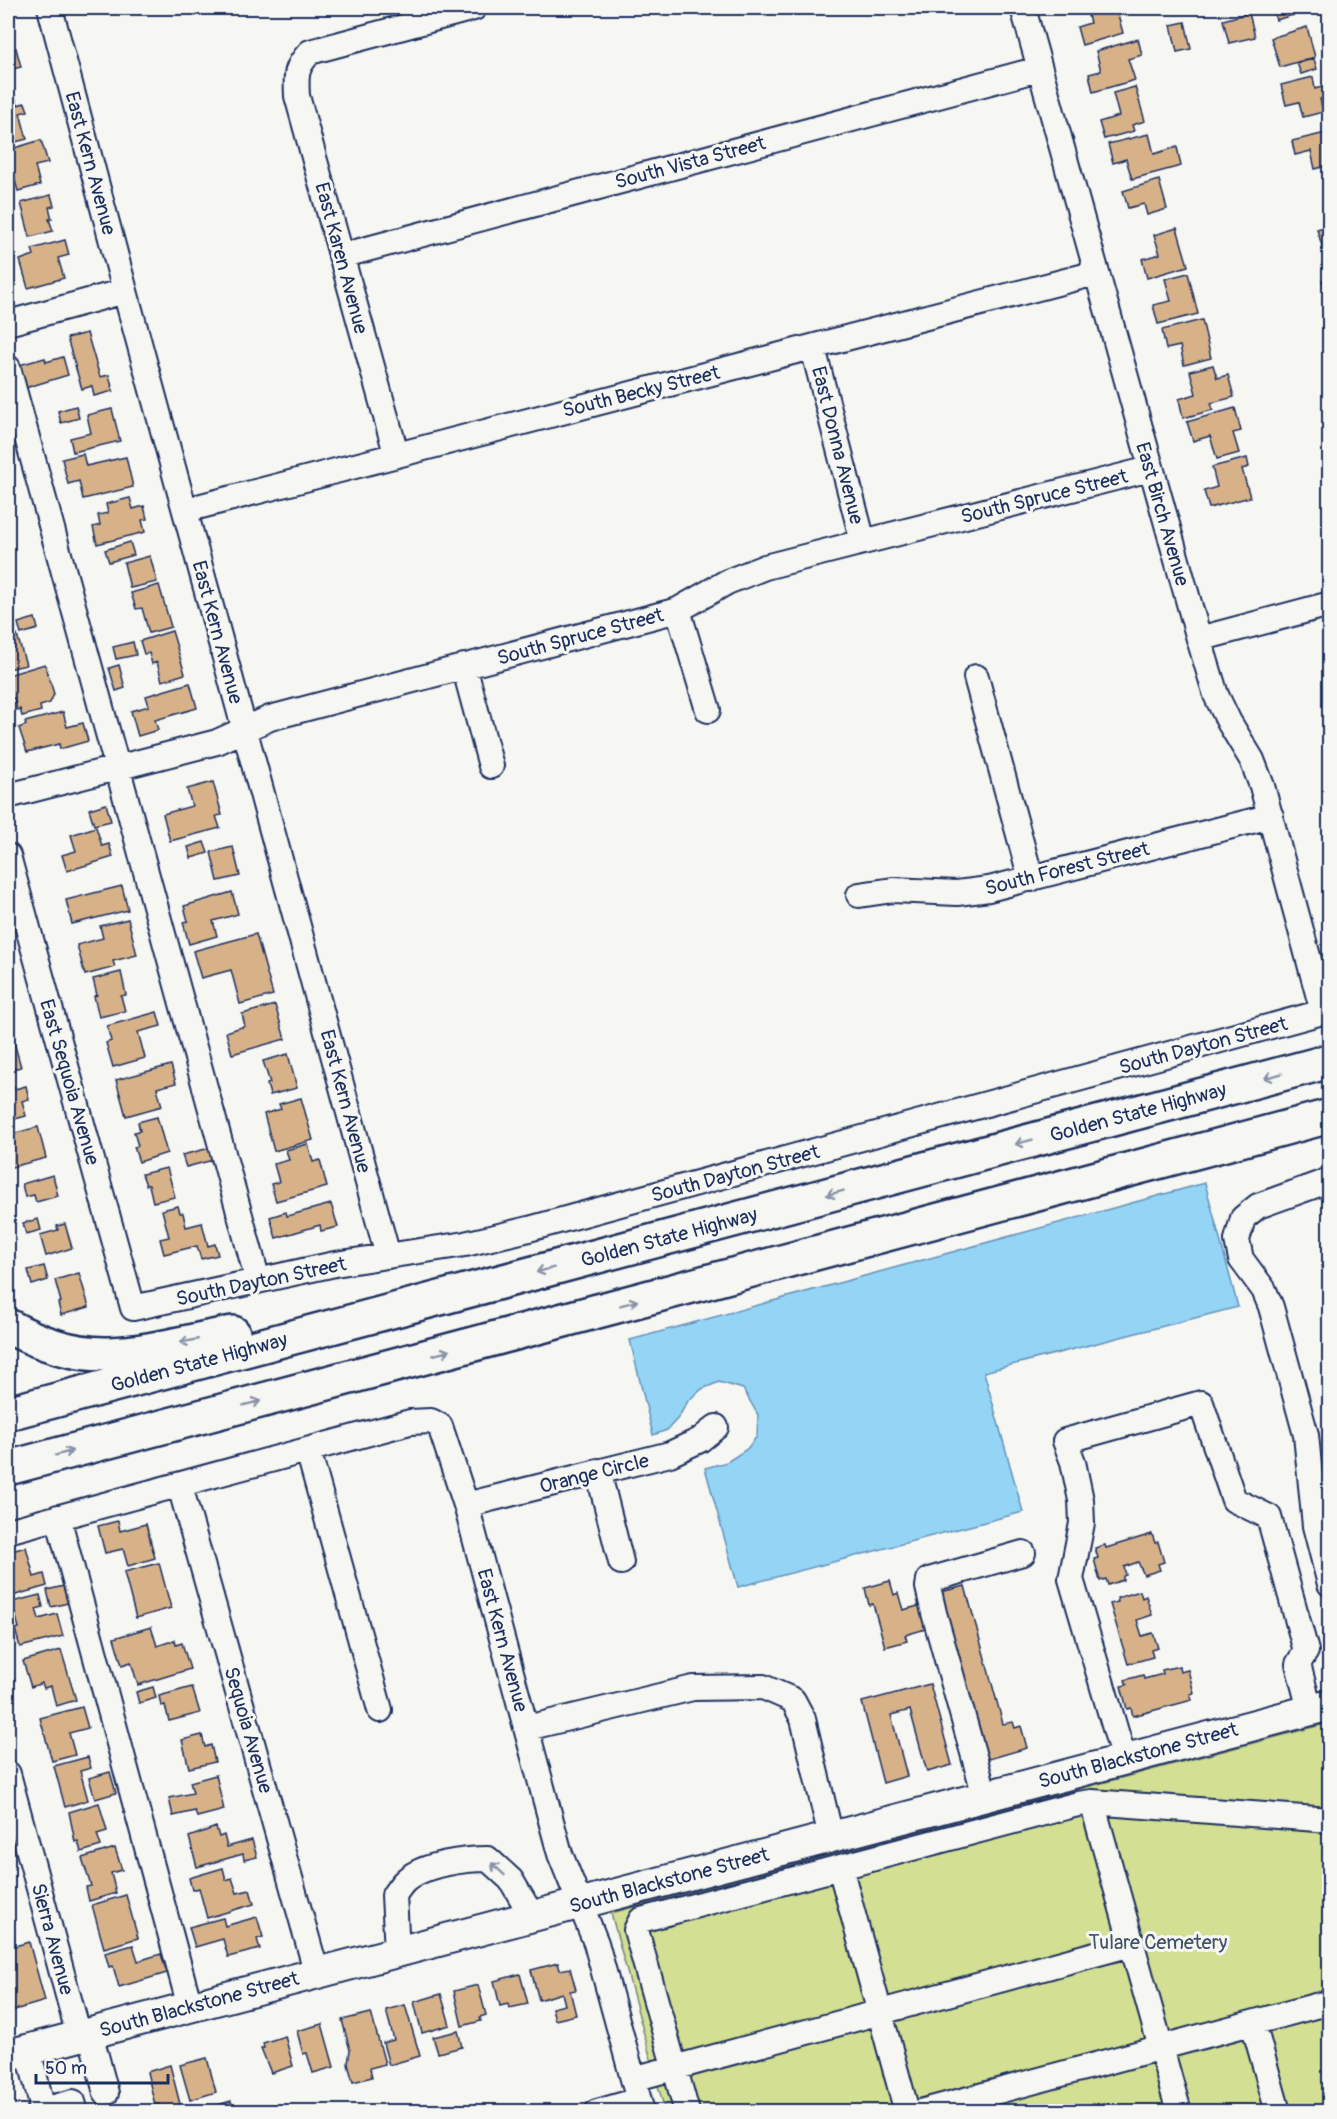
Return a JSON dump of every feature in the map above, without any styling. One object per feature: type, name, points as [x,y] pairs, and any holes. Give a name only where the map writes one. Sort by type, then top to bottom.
[{"type":"highway","name":"Golden State Highway","points":[[8,1413],[1329,1061]]},
{"type":"highway","points":[[8,1468],[1329,1116]]},
{"type":"highway","points":[[8,1326],[42,1343],[109,1354],[268,1326],[351,1322]]},
{"type":"main road","name":"South Blackstone Street","points":[[18,2052],[1320,1707]]},
{"type":"street","name":"East Kern Avenue","points":[[50,8],[388,1256]]},
{"type":"street","name":"East Karen Avenue","points":[[396,453],[297,96],[296,77],[290,59],[325,47],[474,8]]},
{"type":"street","name":"East Birch Avenue","points":[[1023,8],[1199,639],[1216,695],[1252,760],[1271,816],[1326,1011]]},
{"type":"street","name":"South Vista Street","points":[[341,256],[1039,69]]},
{"type":"street","name":"South Becky Street","points":[[186,510],[396,453],[813,348],[1096,273]]},
{"type":"street","points":[[8,323],[125,291]]},
{"type":"street","name":"East Donna Avenue","points":[[813,348],[863,542]]},
{"type":"street","points":[[8,368],[258,1281]]},
{"type":"street","name":"South Spruce Street","points":[[8,796],[217,742],[270,718],[678,610],[728,582],[756,571],[1150,469]]},
{"type":"street","points":[[1199,639],[1329,604]]},
{"type":"street","points":[[678,610],[708,710]]},
{"type":"street","points":[[464,666],[491,766]]},
{"type":"street","points":[[976,677],[1031,879]]},
{"type":"street","name":"South Forest Street","points":[[859,895],[893,890],[957,893],[989,889],[1271,816]]},
{"type":"street","name":"East Sequoia Avenue","points":[[8,856],[133,1308]]},
{"type":"street","name":"South Dayton Street","points":[[133,1308],[335,1264],[465,1244],[529,1229],[1326,1011]]},
{"type":"street","points":[[1329,1180],[1258,1206],[1243,1218],[1237,1240],[1241,1259],[1264,1290],[1271,1307],[1306,1435],[1315,1526],[1329,1584]]},
{"type":"street","points":[[1124,1759],[1071,1579],[1082,1523],[1081,1500],[1073,1462],[1065,1441],[1201,1403],[1234,1500],[1269,1517],[1306,1651],[1298,1664],[1320,1707]]},
{"type":"street","name":"East Kern Avenue","points":[[180,1486],[411,1422],[431,1421],[440,1426],[466,1505],[560,1854],[596,1943],[638,2097]]},
{"type":"street","name":"Orange Circle","points":[[466,1505],[670,1454],[700,1440],[716,1427]]},
{"type":"street","points":[[308,1450],[380,1710]]},
{"type":"street","points":[[598,1471],[621,1562]]},
{"type":"street","points":[[8,1531],[180,1486]]},
{"type":"street","name":"Sequoia Avenue","points":[[180,1486],[317,1974]]},
{"type":"street","points":[[58,1517],[190,2007]]},
{"type":"street","points":[[985,1796],[934,1613],[928,1587],[929,1580],[1023,1552]]},
{"type":"street","points":[[527,1728],[693,1688],[763,1687],[793,1700],[803,1719],[831,1837]]},
{"type":"street","name":"Sierra Avenue","points":[[8,1774],[85,2034],[106,2093]]},
{"type":"street","points":[[1092,1802],[1179,2112]]},
{"type":"street","points":[[687,2112],[636,1930],[641,1920],[1078,1804],[1092,1802],[1329,1820]]},
{"type":"street","points":[[397,1952],[394,1895],[405,1880],[421,1871],[467,1859],[488,1859],[511,1880],[532,1916]]},
{"type":"street","points":[[840,1867],[907,2112]]},
{"type":"street","points":[[597,2112],[638,2097],[676,2068],[1132,1944]]},
{"type":"street","points":[[920,2112],[1329,2002]]},
{"type":"street","points":[[1253,2023],[1278,2112]]},
{"type":"street","points":[[18,2052],[41,2111],[74,2102],[76,2112]]},
{"type":"green space","name":"Tulare Cemetery","points":[[1329,1723],[1329,2111],[665,2111],[611,1913]]},
{"type":"water","points":[[1205,1183],[1238,1307],[984,1372],[1023,1512],[738,1587],[705,1468],[727,1462],[747,1449],[757,1436],[758,1415],[743,1389],[719,1382],[702,1389],[688,1401],[678,1418],[667,1430],[653,1435],[630,1340]]},
{"type":"building","points":[[1086,8],[1116,8],[1123,33],[1082,45],[1077,27],[1090,23]]},
{"type":"building","points":[[1272,8],[1302,8],[1303,12],[1276,20]]},
{"type":"building","points":[[1249,13],[1255,37],[1229,43],[1223,20]]},
{"type":"building","points":[[1185,22],[1191,49],[1177,52],[1171,25]]},
{"type":"building","points":[[1307,27],[1315,57],[1280,67],[1271,38]]},
{"type":"building","points":[[1138,39],[1142,55],[1128,59],[1135,80],[1093,92],[1089,74],[1101,71],[1096,51]]},
{"type":"building","points":[[16,48],[21,67],[8,70],[8,50]]},
{"type":"building","points":[[1314,59],[1317,69],[1301,74],[1297,63]]},
{"type":"building","points":[[1313,77],[1315,89],[1322,87],[1325,98],[1320,99],[1323,112],[1303,117],[1299,102],[1286,105],[1281,85]]},
{"type":"building","points":[[1135,87],[1145,121],[1132,125],[1134,131],[1104,139],[1099,122],[1119,116],[1113,93]]},
{"type":"building","points":[[15,96],[17,105],[25,103],[28,111],[20,113],[27,139],[8,144],[8,98]]},
{"type":"building","points":[[1330,132],[1330,165],[1315,169],[1311,151],[1295,155],[1292,141]]},
{"type":"building","points":[[1149,134],[1154,154],[1177,147],[1181,166],[1132,179],[1126,159],[1113,163],[1108,144]]},
{"type":"building","points":[[41,140],[48,163],[35,166],[40,185],[18,191],[12,170],[8,171],[8,150]]},
{"type":"building","points":[[1159,180],[1167,209],[1147,215],[1144,204],[1128,208],[1123,191]]},
{"type":"building","points":[[1330,182],[1330,205],[1328,205],[1323,184]]},
{"type":"building","points":[[51,195],[54,206],[49,207],[52,219],[49,219],[53,231],[30,237],[21,203]]},
{"type":"building","points":[[1330,225],[1330,269],[1329,270],[1317,229]]},
{"type":"building","points":[[1177,228],[1188,266],[1147,278],[1142,259],[1160,254],[1154,235]]},
{"type":"building","points":[[65,240],[69,255],[58,258],[64,278],[28,288],[20,260],[34,255],[32,249]]},
{"type":"building","points":[[1188,273],[1198,314],[1158,324],[1153,305],[1171,301],[1165,279]]},
{"type":"building","points":[[1330,278],[1330,302],[1328,302],[1322,280]]},
{"type":"building","points":[[1202,320],[1211,358],[1184,365],[1180,346],[1166,349],[1162,330]]},
{"type":"building","points":[[87,333],[100,377],[109,375],[113,391],[94,396],[92,386],[82,389],[67,338]]},
{"type":"building","points":[[63,357],[68,375],[25,388],[19,365],[45,358],[46,362]]},
{"type":"building","points":[[1213,365],[1217,378],[1228,375],[1234,397],[1211,403],[1213,410],[1183,418],[1179,399],[1196,394],[1190,371]]},
{"type":"building","points":[[76,406],[79,418],[61,423],[58,411]]},
{"type":"building","points":[[1235,408],[1241,431],[1233,433],[1239,453],[1217,459],[1210,436],[1193,441],[1187,422]]},
{"type":"building","points":[[112,409],[120,441],[73,452],[70,438],[91,433],[87,415]]},
{"type":"building","points":[[83,454],[86,466],[126,457],[133,487],[83,499],[79,481],[68,484],[62,459]]},
{"type":"building","points":[[1247,458],[1249,467],[1242,469],[1250,497],[1209,508],[1204,491],[1217,487],[1212,467]]},
{"type":"building","points":[[130,498],[133,509],[144,506],[147,519],[142,520],[145,532],[97,544],[93,527],[100,525],[98,515],[108,513],[106,504]]},
{"type":"building","points":[[130,542],[134,555],[109,562],[105,550]]},
{"type":"building","points":[[150,556],[157,582],[130,588],[124,563]]},
{"type":"building","points":[[159,585],[171,627],[149,633],[142,608],[136,609],[131,593]]},
{"type":"building","points":[[35,618],[38,629],[21,634],[18,623]]},
{"type":"building","points":[[172,631],[185,674],[162,681],[157,662],[152,664],[149,653],[144,654],[140,641]]},
{"type":"building","points":[[17,635],[26,665],[8,669],[8,638]]},
{"type":"building","points":[[133,642],[136,655],[116,659],[113,647]]},
{"type":"building","points":[[45,664],[54,694],[50,703],[40,706],[41,711],[22,716],[20,709],[17,710],[14,698],[10,699],[8,675]]},
{"type":"building","points":[[119,665],[125,688],[116,691],[109,668]]},
{"type":"building","points":[[190,683],[197,708],[155,720],[158,730],[138,736],[131,711],[149,706],[146,696]]},
{"type":"building","points":[[63,712],[67,727],[83,723],[88,741],[60,749],[59,744],[27,752],[19,728],[26,725],[25,722]]},
{"type":"building","points":[[213,782],[222,815],[216,816],[220,828],[170,841],[163,814],[192,806],[187,789]]},
{"type":"building","points":[[106,804],[111,821],[94,825],[89,809]]},
{"type":"building","points":[[96,827],[102,846],[109,844],[113,857],[67,871],[62,855],[76,851],[71,835]]},
{"type":"building","points":[[204,842],[208,853],[191,858],[188,847]]},
{"type":"building","points":[[233,847],[240,876],[218,881],[211,852]]},
{"type":"building","points":[[122,886],[128,910],[72,924],[66,900]]},
{"type":"building","points":[[232,892],[238,914],[213,921],[217,936],[189,944],[183,922],[188,921],[184,906]]},
{"type":"building","points":[[128,919],[137,955],[113,961],[115,967],[85,975],[77,945],[103,938],[100,926]]},
{"type":"building","points":[[256,934],[273,995],[240,1004],[231,970],[201,978],[193,951]]},
{"type":"building","points":[[121,972],[126,995],[121,996],[125,1011],[99,1017],[93,979]]},
{"type":"building","points":[[275,1005],[285,1039],[232,1054],[226,1032],[245,1026],[242,1014]]},
{"type":"building","points":[[157,1012],[161,1026],[138,1032],[145,1058],[113,1067],[106,1043],[111,1041],[107,1026]]},
{"type":"building","points":[[14,1042],[21,1067],[8,1070],[8,1043]]},
{"type":"building","points":[[288,1054],[297,1088],[270,1095],[267,1084],[270,1083],[263,1061]]},
{"type":"building","points":[[171,1065],[176,1083],[157,1088],[162,1106],[126,1116],[116,1080]]},
{"type":"building","points":[[14,1086],[15,1089],[26,1086],[29,1099],[22,1101],[26,1116],[8,1121],[8,1088]]},
{"type":"building","points":[[301,1098],[313,1140],[274,1151],[264,1114],[281,1109],[279,1104]]},
{"type":"building","points":[[157,1117],[167,1153],[139,1162],[134,1147],[138,1146],[134,1132],[140,1131],[138,1122]]},
{"type":"building","points":[[38,1127],[46,1158],[8,1168],[8,1147],[14,1145],[12,1134]]},
{"type":"building","points":[[308,1144],[313,1162],[320,1160],[327,1187],[276,1201],[271,1184],[279,1182],[274,1164],[289,1160],[286,1150]]},
{"type":"building","points":[[214,1147],[217,1159],[186,1167],[182,1155]]},
{"type":"building","points":[[167,1168],[175,1197],[153,1202],[149,1185],[146,1185],[142,1174]]},
{"type":"building","points":[[53,1175],[58,1196],[36,1202],[34,1195],[25,1197],[22,1184]]},
{"type":"building","points":[[331,1204],[338,1227],[321,1231],[320,1225],[276,1238],[270,1217],[286,1212],[287,1216]]},
{"type":"building","points":[[178,1206],[180,1213],[183,1213],[186,1227],[202,1223],[208,1246],[215,1244],[218,1255],[201,1259],[197,1246],[164,1254],[160,1239],[169,1237],[162,1210]]},
{"type":"building","points":[[38,1219],[41,1230],[26,1234],[23,1223]]},
{"type":"building","points":[[65,1224],[72,1248],[46,1256],[40,1235],[58,1230],[57,1226]]},
{"type":"building","points":[[44,1266],[48,1280],[32,1285],[28,1270]]},
{"type":"building","points":[[79,1273],[89,1307],[61,1315],[58,1303],[61,1302],[55,1280]]},
{"type":"building","points":[[118,1521],[120,1531],[146,1524],[155,1558],[128,1566],[123,1549],[105,1553],[98,1526]]},
{"type":"building","points":[[1152,1534],[1155,1543],[1158,1542],[1164,1562],[1158,1564],[1160,1570],[1144,1575],[1138,1562],[1124,1567],[1126,1575],[1123,1576],[1123,1580],[1108,1585],[1106,1579],[1100,1581],[1094,1559],[1098,1558],[1095,1548],[1105,1545],[1106,1548]]},
{"type":"building","points":[[26,1547],[34,1577],[44,1574],[47,1586],[12,1596],[8,1581],[8,1552]]},
{"type":"building","points":[[159,1563],[171,1608],[136,1618],[124,1572]]},
{"type":"building","points":[[890,1581],[894,1595],[898,1593],[903,1610],[922,1605],[929,1628],[905,1635],[907,1641],[885,1647],[873,1604],[869,1605],[865,1588]]},
{"type":"building","points":[[64,1586],[68,1603],[51,1607],[47,1590]]},
{"type":"building","points":[[965,1586],[1003,1724],[1013,1722],[1015,1728],[1021,1726],[1027,1748],[982,1761],[937,1593]]},
{"type":"building","points":[[1140,1591],[1142,1598],[1146,1596],[1152,1615],[1137,1620],[1142,1636],[1153,1633],[1158,1648],[1151,1650],[1153,1657],[1128,1664],[1110,1604],[1118,1602],[1117,1598]]},
{"type":"building","points":[[40,1595],[43,1607],[36,1609],[39,1619],[57,1614],[63,1636],[20,1647],[15,1629],[19,1628],[12,1602]]},
{"type":"building","points":[[151,1627],[157,1646],[175,1640],[176,1645],[182,1643],[190,1669],[138,1685],[131,1662],[122,1665],[114,1638]]},
{"type":"building","points":[[61,1650],[76,1700],[56,1706],[51,1686],[44,1688],[42,1683],[31,1687],[23,1661]]},
{"type":"building","points":[[1179,1666],[1180,1672],[1188,1670],[1194,1693],[1190,1694],[1192,1700],[1133,1716],[1131,1708],[1127,1709],[1121,1686],[1127,1685],[1125,1680],[1143,1675],[1144,1679],[1163,1674],[1162,1670]]},
{"type":"building","points":[[930,1684],[952,1765],[927,1772],[910,1710],[891,1715],[907,1776],[883,1783],[862,1702]]},
{"type":"building","points":[[153,1687],[156,1698],[139,1703],[136,1692]]},
{"type":"building","points":[[192,1687],[200,1713],[169,1721],[165,1705],[161,1706],[159,1696]]},
{"type":"building","points":[[82,1707],[88,1728],[69,1733],[75,1755],[52,1761],[40,1718]]},
{"type":"building","points":[[202,1735],[205,1747],[211,1745],[215,1762],[189,1768],[182,1740]]},
{"type":"building","points":[[88,1757],[91,1768],[80,1771],[88,1800],[65,1807],[54,1766]]},
{"type":"building","points":[[110,1772],[116,1793],[95,1799],[89,1778]]},
{"type":"building","points":[[216,1775],[224,1810],[197,1817],[195,1811],[173,1816],[169,1798],[193,1793],[190,1782]]},
{"type":"building","points":[[99,1803],[107,1831],[97,1834],[101,1846],[81,1852],[78,1841],[75,1842],[69,1812]]},
{"type":"building","points":[[216,1827],[219,1837],[224,1835],[227,1847],[252,1840],[257,1857],[244,1860],[243,1854],[197,1867],[189,1837]]},
{"type":"building","points":[[115,1848],[122,1870],[111,1873],[116,1893],[89,1901],[86,1887],[91,1886],[82,1858]]},
{"type":"building","points":[[223,1868],[226,1880],[232,1878],[237,1893],[250,1890],[254,1904],[207,1918],[199,1888],[192,1890],[189,1878]]},
{"type":"building","points":[[126,1895],[138,1938],[104,1948],[92,1905]]},
{"type":"building","points":[[257,1917],[263,1937],[257,1939],[260,1949],[228,1957],[223,1939],[195,1947],[189,1927],[223,1918],[225,1926]]},
{"type":"building","points":[[29,1942],[45,2001],[8,2012],[8,1948]]},
{"type":"building","points":[[133,1945],[138,1961],[161,1954],[167,1973],[119,1987],[113,1966],[109,1967],[105,1953]]},
{"type":"building","points":[[558,1963],[560,1970],[570,1968],[576,1990],[570,1991],[576,2015],[555,2020],[552,2008],[565,2005],[562,1993],[539,2000],[531,1970]]},
{"type":"building","points":[[520,1974],[528,2004],[509,2008],[508,2004],[500,2006],[494,1981]]},
{"type":"building","points":[[478,1985],[486,2015],[480,2017],[481,2021],[462,2026],[454,1991]]},
{"type":"building","points":[[441,1994],[450,2025],[422,2033],[414,2002]]},
{"type":"building","points":[[405,2005],[420,2056],[389,2065],[383,2043],[394,2040],[386,2010]]},
{"type":"building","points":[[371,2013],[385,2064],[370,2068],[372,2077],[353,2082],[348,2064],[350,2050],[342,2020]]},
{"type":"building","points":[[322,2024],[334,2067],[313,2073],[307,2053],[303,2054],[297,2031]]},
{"type":"building","points":[[458,2031],[462,2047],[438,2053],[433,2037]]},
{"type":"building","points":[[285,2036],[293,2066],[271,2073],[261,2048],[264,2048],[263,2043]]},
{"type":"building","points":[[207,2058],[216,2092],[190,2100],[180,2065]]},
{"type":"building","points":[[170,2065],[181,2108],[161,2112],[159,2104],[155,2105],[147,2072]]},
{"type":"building","points":[[231,2101],[234,2112],[216,2112],[214,2106]]}]
